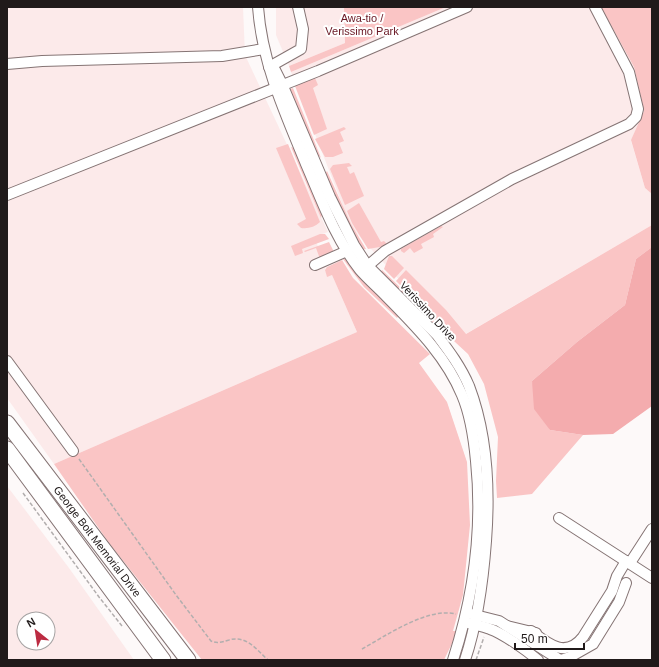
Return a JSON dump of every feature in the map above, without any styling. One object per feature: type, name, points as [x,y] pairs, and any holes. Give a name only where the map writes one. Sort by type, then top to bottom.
[{"type":"highway","name":"George Bolt Memorial Drive","points":[[7,423],[188,660]]},
{"type":"highway","name":"George Bolt Memorial Drive","points":[[7,449],[163,660]]},
{"type":"street","name":"Verissimo Drive","points":[[258,7],[259,27],[264,49],[326,212],[338,236],[347,251],[437,335],[446,346],[468,386],[479,416],[488,472],[489,504],[483,579],[476,620],[465,660]]},
{"type":"street","points":[[270,66],[301,49],[303,29],[298,7]]},
{"type":"street","points":[[7,195],[318,71],[467,7]]},
{"type":"street","points":[[364,268],[385,251],[512,179],[629,124],[636,117],[638,109],[629,72],[594,7]]},
{"type":"street","points":[[7,64],[42,61],[222,56],[264,49]]},
{"type":"street","name":"Verissimo Drive","points":[[278,86],[364,268],[441,357],[451,372],[466,405],[474,442],[479,500],[478,530],[475,567],[466,617],[453,660]]},
{"type":"street","points":[[315,265],[347,251]]},
{"type":"street","points":[[7,360],[73,451]]},
{"type":"street","points":[[559,518],[652,578]]},
{"type":"street","points":[[476,620],[494,619],[560,660],[576,654],[590,646],[595,641],[619,602],[631,564],[652,529]]},
{"type":"street","points":[[507,626],[543,635],[559,643],[566,643],[576,636],[617,576],[631,564]]},
{"type":"street","points":[[466,617],[476,620],[490,628],[534,657],[545,660]]},
{"type":"path","points":[[73,451],[176,595],[211,641],[216,644],[235,639],[246,640],[268,660]]},
{"type":"path","points":[[23,493],[94,591],[124,628]]},
{"type":"path","points":[[362,649],[405,624],[434,614],[452,612],[466,617]]},
{"type":"shaded area","points":[[7,7],[243,7],[245,55],[328,232],[314,237],[327,267],[325,269],[327,276],[332,275],[357,332],[54,464],[7,398]]},
{"type":"shaded area","points":[[276,7],[344,7],[345,43],[289,66],[276,35]]},
{"type":"shaded area","points":[[446,7],[601,7],[634,67],[644,111],[631,141],[645,188],[652,194],[652,225],[464,335],[455,342],[351,227],[291,72]]},
{"type":"shaded area","points":[[652,247],[652,406],[613,434],[583,435],[550,430],[534,409],[532,381],[577,342],[625,305],[636,259]]},
{"type":"shaded area","points":[[7,486],[69,568],[134,660],[7,660]]},
{"type":"green space","name":"Awa-tio / Verissimo Park","points":[[344,7],[446,7],[291,72],[289,66],[345,43]]},
{"type":"green space","points":[[601,7],[652,7],[652,194],[645,188],[631,140],[644,111],[634,67]]},
{"type":"green space","points":[[315,78],[318,85],[313,88],[327,129],[314,135],[295,86],[299,83]]},
{"type":"green space","points":[[293,88],[321,158],[317,154],[290,89]]},
{"type":"green space","points":[[344,127],[346,129],[340,132],[344,141],[339,143],[343,153],[333,157],[325,157],[315,139]]},
{"type":"green space","points":[[288,144],[320,222],[311,227],[301,228],[297,224],[306,219],[276,148]]},
{"type":"green space","points":[[291,147],[294,148],[322,215],[321,218]]},
{"type":"green space","points":[[349,163],[352,166],[347,167],[350,174],[354,172],[364,196],[345,205],[330,169],[333,165]]},
{"type":"green space","points":[[327,171],[351,224],[366,249],[361,250],[353,237],[325,174]]},
{"type":"green space","points":[[359,203],[381,242],[384,241],[387,244],[368,249],[352,223],[347,211]]},
{"type":"green space","points":[[652,225],[652,247],[636,259],[625,305],[577,342],[532,381],[550,430],[583,435],[532,494],[497,498],[496,481],[498,437],[484,384],[468,354],[396,281],[406,270],[446,310],[466,334]]},
{"type":"green space","points":[[441,226],[443,227],[433,234],[434,237],[421,244],[423,248],[414,253],[410,248],[404,253],[401,251],[401,249]]},
{"type":"green space","points":[[320,234],[325,234],[329,239],[302,249],[303,253],[295,256],[291,246]]},
{"type":"green space","points":[[329,242],[334,252],[320,259],[316,248],[305,252],[304,251]]},
{"type":"green space","points":[[389,256],[392,256],[404,268],[394,279],[384,269]]},
{"type":"green space","points":[[343,259],[346,259],[399,315],[397,318],[364,287]]},
{"type":"green space","points":[[342,260],[353,278],[430,354],[419,363],[447,402],[467,462],[470,525],[463,595],[453,631],[458,631],[444,660],[202,660],[109,543],[54,464],[357,332],[332,275],[327,277],[325,270],[327,267]]},
{"type":"green space","points":[[382,270],[430,316],[449,339],[448,341],[414,304],[380,273]]}]
